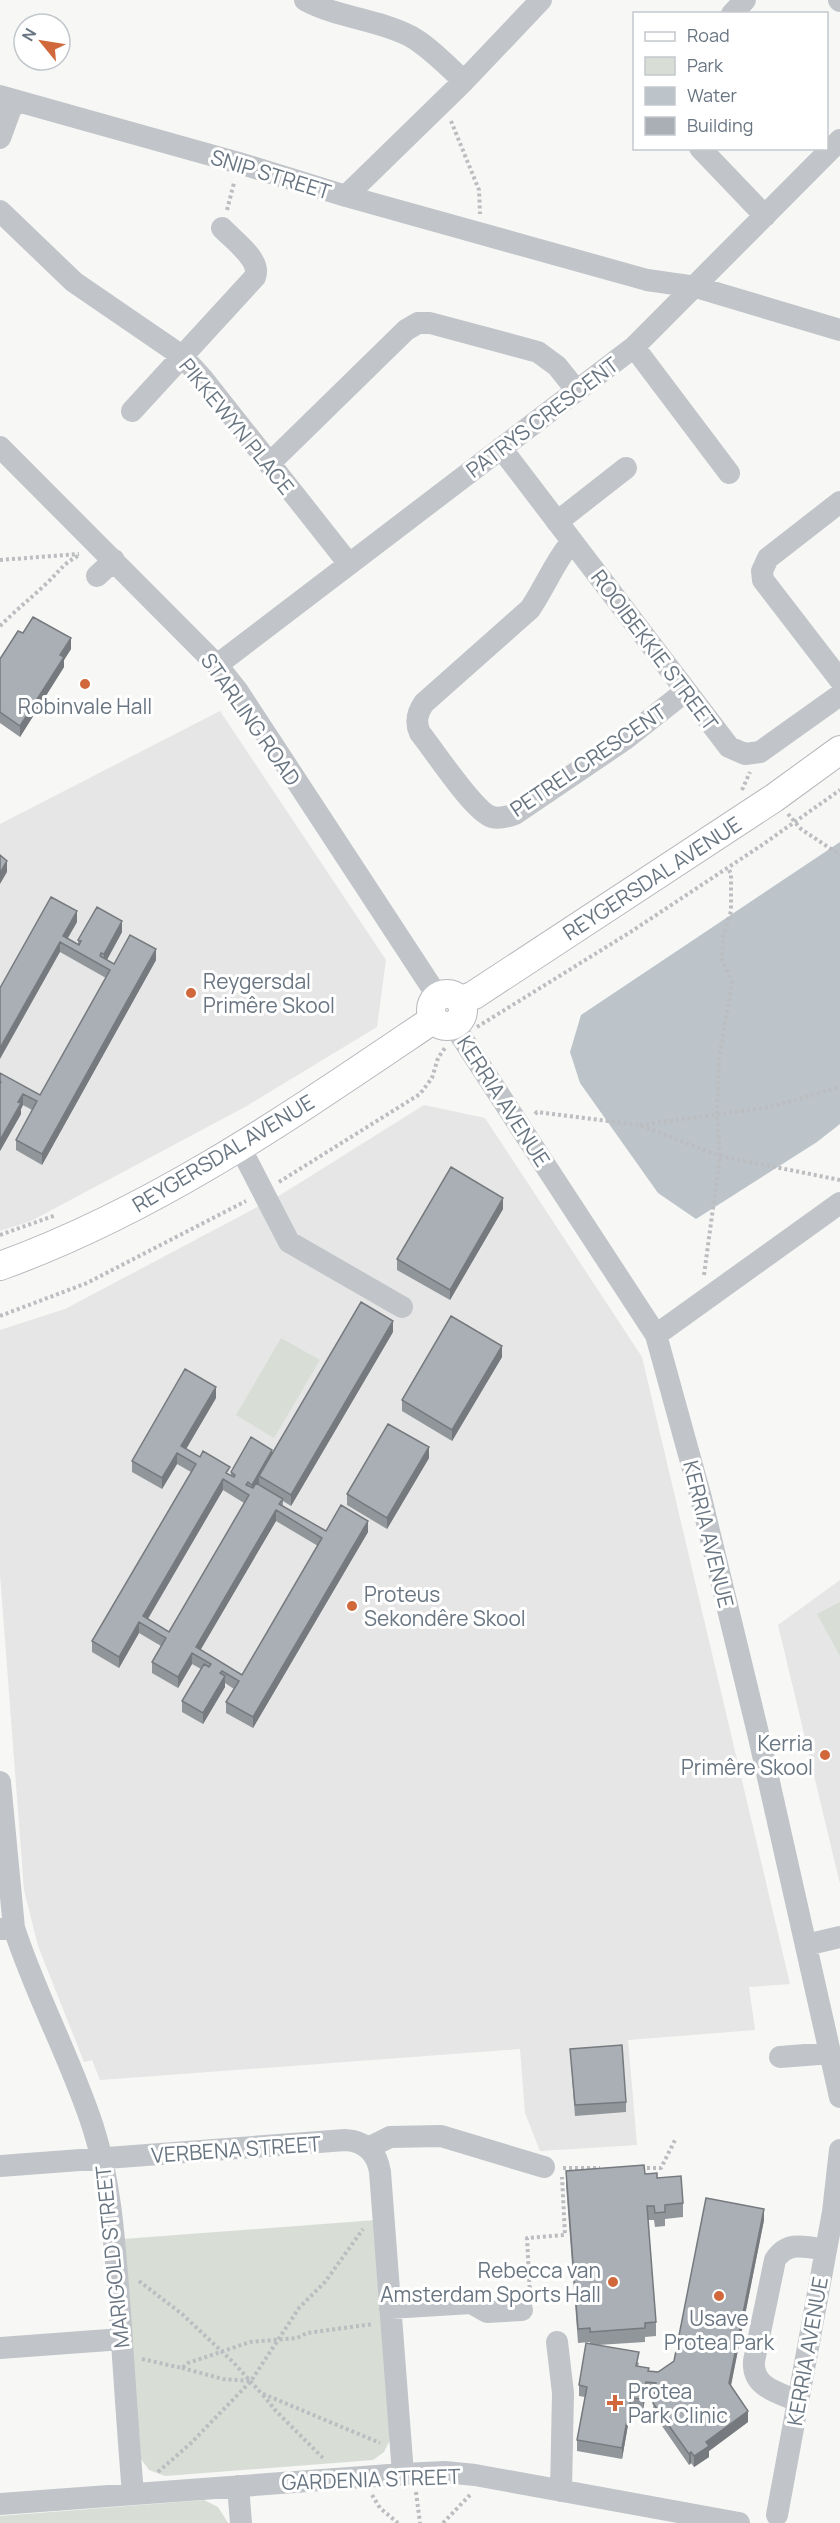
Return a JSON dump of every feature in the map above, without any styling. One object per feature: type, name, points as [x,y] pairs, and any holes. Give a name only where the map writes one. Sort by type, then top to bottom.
[{"type":"main road","name":"REYGERSDAL AVENUE","points":[[0,1266],[119,1215],[240,1147],[449,1016],[474,995],[774,798],[840,750]]},
{"type":"street","points":[[305,0],[336,7],[411,37],[464,81]]},
{"type":"street","name":"SNIP STREET","points":[[7,98],[239,163],[346,196],[464,81],[541,0]]},
{"type":"street","points":[[734,12],[745,0]]},
{"type":"street","points":[[0,138],[7,98]]},
{"type":"street","name":"PATRYS CRESCENT","points":[[217,665],[634,347],[840,140]]},
{"type":"street","points":[[702,150],[765,216]]},
{"type":"street","points":[[346,196],[647,280],[696,287],[840,330]]},
{"type":"street","name":"PIKKEWYN PLACE","points":[[0,211],[74,282],[182,356],[203,379],[349,564]]},
{"type":"street","points":[[132,411],[257,273],[253,261],[222,228]]},
{"type":"street","points":[[269,464],[406,330],[418,323],[430,323],[538,352],[557,366],[576,391]]},
{"type":"street","points":[[634,347],[729,473]]},
{"type":"street","name":"STARLING ROAD","points":[[0,447],[217,665],[237,690],[449,1016]]},
{"type":"street","name":"ROOIBEKKIE STREET","points":[[501,448],[729,747],[745,754],[753,754],[766,748],[840,695]]},
{"type":"street","points":[[557,522],[626,468]]},
{"type":"street","points":[[840,502],[768,558],[762,571],[763,580],[840,680]]},
{"type":"street","name":"PETREL CRESCENT","points":[[572,542],[563,552],[543,591],[530,609],[424,703],[418,712],[417,723],[420,733],[475,805],[491,817],[507,817],[515,813],[624,740],[686,691]]},
{"type":"street","points":[[97,576],[114,560]]},
{"type":"street","name":"KERRIA AVENUE","points":[[449,1016],[656,1335],[701,1498],[840,2097]]},
{"type":"street","points":[[240,1147],[289,1242],[402,1307]]},
{"type":"street","points":[[656,1335],[840,1203]]},
{"type":"street","name":"MARIGOLD STREET","points":[[0,1782],[7,1928],[24,1958],[81,2094],[93,2128],[106,2182],[117,2270],[132,2483]]},
{"type":"street","points":[[806,1945],[840,1937]]},
{"type":"street","points":[[780,2057],[831,2053]]},
{"type":"street","points":[[408,2473],[401,2447],[379,2163],[368,2148],[390,2137],[441,2136],[553,2167]]},
{"type":"street","name":"VERBENA STREET","points":[[0,2166],[345,2140],[353,2140],[368,2148]]},
{"type":"street","name":"KERRIA AVENUE","points":[[775,2520],[826,2250],[836,2212],[840,2150]]},
{"type":"street","points":[[798,2401],[760,2383],[755,2373],[754,2361],[775,2260],[783,2250],[791,2246],[826,2250]]},
{"type":"street","points":[[391,2315],[471,2303],[487,2312],[522,2310]]},
{"type":"street","points":[[556,2342],[563,2393],[561,2491]]},
{"type":"street","points":[[0,2348],[122,2348]]},
{"type":"street","name":"GARDENIA STREET","points":[[0,2504],[132,2483],[238,2486],[408,2473],[475,2475],[739,2523]]},
{"type":"street","points":[[238,2486],[241,2523]]},
{"type":"path","points":[[442,102],[478,190],[481,232]]},
{"type":"path","points":[[222,228],[239,163]]},
{"type":"path","points":[[0,560],[83,554],[66,562],[48,582],[23,602],[0,626]]},
{"type":"path","points":[[449,1016],[629,933],[840,790]]},
{"type":"path","points":[[774,798],[794,822],[840,855]]},
{"type":"path","points":[[713,1295],[703,1273],[720,1156],[717,1114],[719,1059],[732,983],[722,960],[723,937],[731,911],[731,874],[728,867]]},
{"type":"path","points":[[639,1125],[770,1107],[840,1086]]},
{"type":"path","points":[[522,1127],[537,1112],[639,1125],[720,1156],[840,1180]]},
{"type":"path","points":[[0,1235],[56,1215]]},
{"type":"path","points":[[637,2168],[661,2168],[675,2140]]},
{"type":"path","points":[[522,2310],[531,2310],[527,2238],[565,2235],[553,2167],[603,2168]]},
{"type":"path","points":[[132,2483],[156,2474],[190,2444],[250,2381],[298,2308],[325,2282],[367,2222],[384,2220]]},
{"type":"path","points":[[117,2270],[126,2269],[150,2292],[182,2314],[221,2352],[326,2462],[329,2479]]},
{"type":"path","points":[[182,2368],[188,2363],[250,2342],[297,2338],[308,2333],[391,2315]]},
{"type":"path","points":[[122,2348],[130,2355],[223,2379],[250,2381]]},
{"type":"path","points":[[261,2393],[388,2446],[401,2447]]},
{"type":"path","points":[[408,2473],[420,2523]]},
{"type":"path","points":[[443,2523],[470,2494],[475,2475]]},
{"type":"path","points":[[368,2476],[373,2498],[380,2508],[398,2523]]},
{"type":"shaded area","name":"Reygersdal Primêre Skool","points":[[220,711],[386,960],[377,1027],[245,1107],[31,1221],[0,1231],[0,824]]},
{"type":"shaded area","name":"Proteus Sekondêre Skool","points":[[424,1105],[485,1118],[642,1357],[790,1984],[749,1987],[755,2030],[628,2040],[637,2145],[540,2151],[525,2113],[520,2049],[100,2080],[92,2060],[84,2062],[38,1946],[24,1890],[0,1574],[0,1330],[65,1309],[282,1194]]},
{"type":"shaded area","name":"Kerria Primêre Skool","points":[[840,1580],[840,1884],[778,1625]]},
{"type":"green space","points":[[281,1338],[320,1360],[274,1438],[236,1415]]},
{"type":"green space","points":[[840,1602],[840,1656],[817,1614]]},
{"type":"green space","points":[[376,2220],[390,2440],[384,2452],[373,2460],[165,2476],[149,2470],[141,2459],[123,2239]]},
{"type":"green space","points":[[204,2500],[218,2507],[228,2523],[0,2523],[0,2516]]},
{"type":"water","points":[[840,842],[840,1124],[817,1142],[696,1219],[658,1193],[580,1083],[570,1052],[581,1015]]},
{"type":"building","points":[[33,617],[71,638],[60,655],[64,657],[20,726],[0,712],[0,659],[18,631],[23,633]]},
{"type":"building","points":[[0,855],[7,861],[0,873]]},
{"type":"building","points":[[51,897],[77,911],[63,936],[79,945],[81,941],[78,940],[97,907],[122,921],[104,954],[101,953],[100,956],[114,964],[130,935],[156,949],[42,1154],[16,1140],[37,1101],[23,1094],[18,1102],[21,1103],[0,1140],[0,1073],[40,1095],[110,970],[60,942],[0,1048],[0,988]]},
{"type":"building","points":[[451,1167],[503,1198],[450,1290],[397,1259]]},
{"type":"building","points":[[361,1302],[393,1321],[291,1495],[259,1476]]},
{"type":"building","points":[[451,1316],[502,1346],[452,1430],[402,1400]]},
{"type":"building","points":[[185,1369],[216,1387],[181,1446],[200,1457],[203,1451],[230,1467],[226,1473],[234,1477],[235,1475],[231,1472],[251,1437],[272,1450],[252,1485],[248,1482],[246,1485],[253,1488],[256,1483],[283,1499],[279,1504],[326,1531],[341,1505],[368,1521],[253,1717],[226,1702],[239,1681],[222,1671],[220,1673],[225,1676],[203,1713],[182,1701],[204,1664],[209,1667],[211,1664],[192,1653],[178,1677],[152,1662],[166,1638],[139,1622],[119,1657],[92,1641],[196,1464],[177,1453],[162,1478],[132,1461]],"holes":[[[223,1479],[249,1495],[169,1632],[143,1616]],[[276,1510],[322,1538],[242,1675],[196,1647]]]},
{"type":"building","points":[[388,1424],[429,1447],[387,1518],[347,1494]]},
{"type":"building","points":[[622,2045],[626,2102],[575,2105],[570,2049]]},
{"type":"building","name":"Rebecca van Amsterdam Sports Hall","points":[[644,2165],[645,2174],[657,2173],[657,2178],[681,2176],[683,2203],[665,2205],[665,2212],[655,2213],[654,2206],[647,2206],[656,2322],[645,2323],[645,2328],[590,2332],[590,2328],[578,2329],[566,2171]]},
{"type":"building","name":"Usave Protea Park","points":[[706,2198],[764,2209],[729,2383],[748,2411],[706,2442],[709,2446],[694,2456],[691,2452],[689,2454],[653,2403],[656,2383],[646,2382],[643,2399],[631,2398],[622,2448],[577,2440],[587,2387],[579,2385],[586,2343],[639,2352],[636,2366],[649,2368],[648,2371],[658,2372],[674,2361]]},
{"type":"place","name":"Robinvale Hall","points":[[85,684]]},
{"type":"place","name":"Reygersdal Primêre Skool","points":[[191,993]]},
{"type":"place","name":"Proteus Sekondêre Skool","points":[[352,1606]]},
{"type":"place","name":"Kerria Primêre Skool","points":[[825,1755]]},
{"type":"place","name":"Rebecca van Amsterdam Sports Hall","points":[[613,2282]]},
{"type":"place","name":"Usave Protea Park","points":[[719,2296]]},
{"type":"place","name":"Protea Park Clinic","points":[[615,2403]]}]
